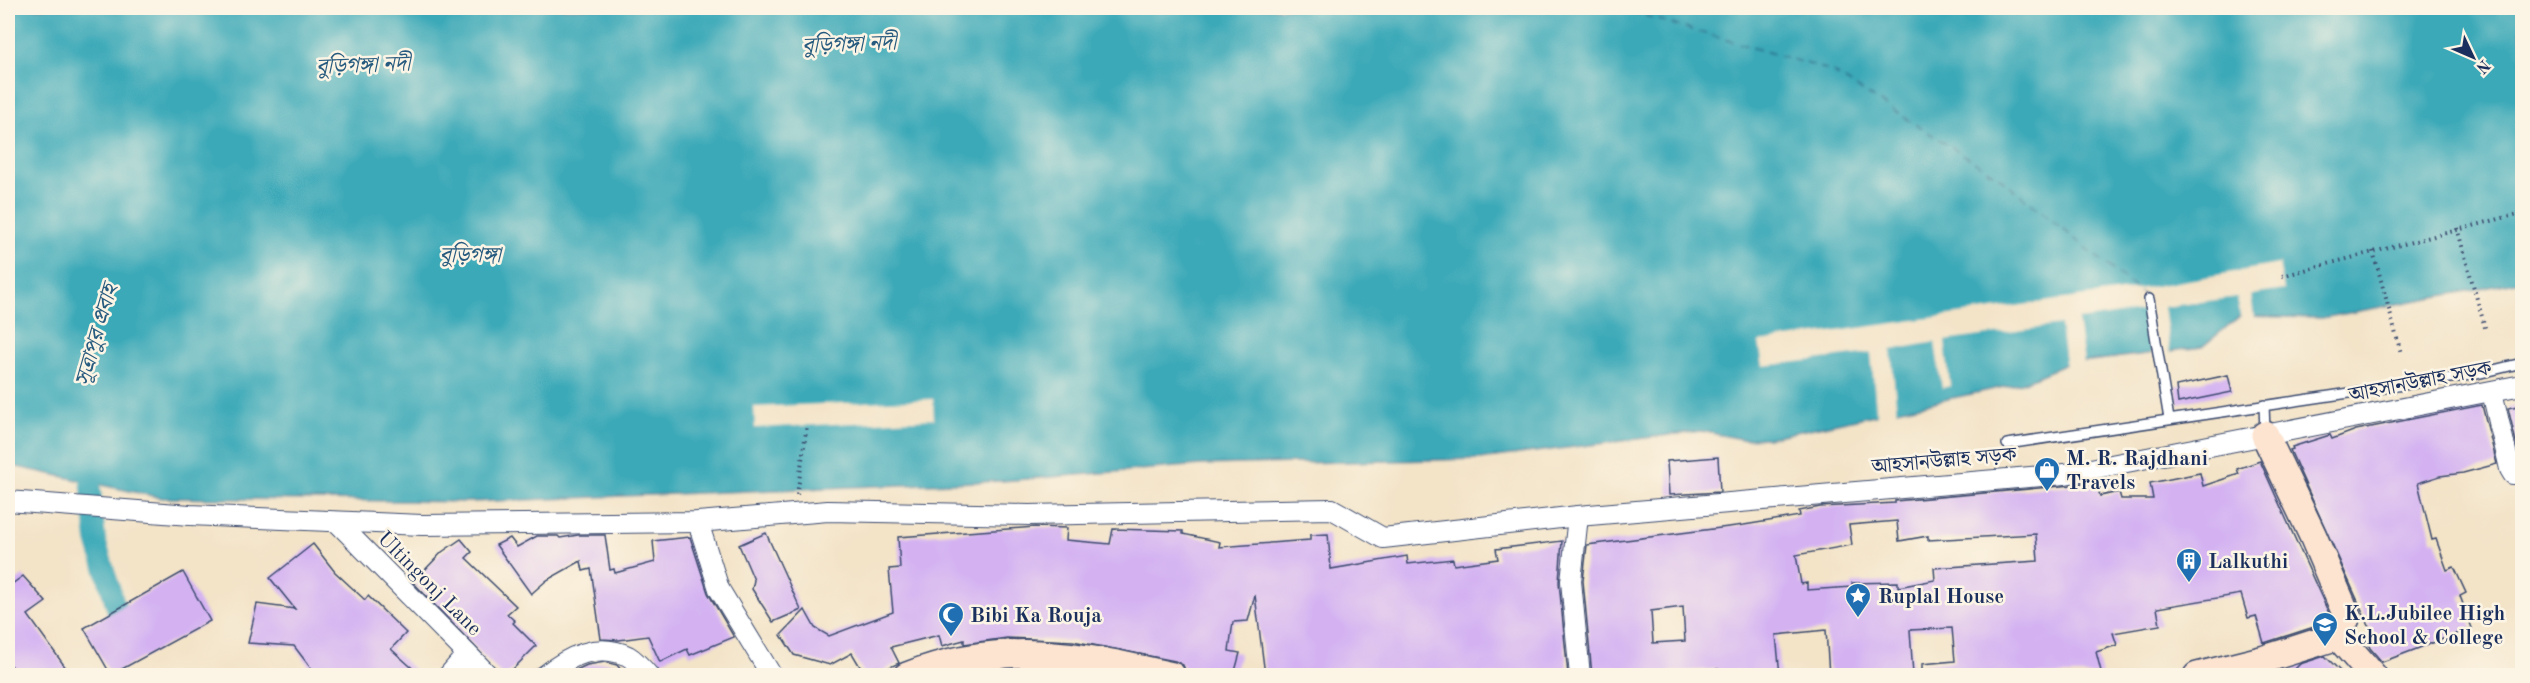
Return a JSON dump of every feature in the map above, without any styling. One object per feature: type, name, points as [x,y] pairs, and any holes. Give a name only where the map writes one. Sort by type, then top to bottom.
[{"type":"street","name":"আহসানউল্লাহ সড়ক","points":[[8,501],[190,515],[422,525],[698,522],[828,511],[1029,515],[1332,508],[1383,538],[1471,530],[1578,516],[2065,474],[2523,385]]},
{"type":"street","points":[[2492,392],[2510,469],[2513,474],[2523,474]]},
{"type":"street","points":[[2197,675],[2260,667],[2338,636],[2347,616],[2313,536],[2265,435]]},
{"type":"street","points":[[1578,516],[1571,581],[1580,675]]},
{"type":"street","name":"Ultingonj Lane","points":[[337,522],[489,675]]},
{"type":"street","points":[[698,522],[719,589],[772,675]]},
{"type":"street","points":[[2338,636],[2373,675]]},
{"type":"street","points":[[544,675],[564,660],[583,652],[606,650],[629,657],[649,675]]},
{"type":"street","points":[[907,675],[941,662],[1030,651],[1084,657],[1172,675]]},
{"type":"street","points":[[448,675],[466,654]]},
{"type":"lane","points":[[2149,299],[2169,419]]},
{"type":"lane","points":[[2007,444],[2477,374],[2523,363]]},
{"type":"lane","points":[[2264,405],[2265,435]]},
{"type":"path","points":[[2282,276],[2457,228],[2523,213]]},
{"type":"path","points":[[2457,228],[2486,331]]},
{"type":"path","points":[[2373,251],[2401,353]]},
{"type":"path","points":[[794,513],[807,425]]},
{"type":"water","name":"বুড়িগঙ্গা","points":[[8,8],[2522,8],[2522,281],[2322,318],[2240,316],[2202,347],[2066,364],[2022,383],[1768,438],[1741,439],[1701,431],[1480,459],[1201,465],[1002,481],[470,502],[162,498],[8,465]]},
{"type":"pier","points":[[2279,264],[2284,290],[2251,295],[2254,318],[2241,320],[2237,297],[2164,307],[2170,353],[2153,355],[2147,310],[2078,320],[2084,364],[2066,367],[2060,325],[1945,341],[1950,386],[1942,388],[1935,342],[1891,350],[1897,414],[1877,418],[1871,353],[1763,366],[1759,342],[2144,288]]},
{"type":"pier","points":[[933,399],[934,419],[755,428],[754,407]]},
{"type":"building","points":[[2228,375],[2232,392],[2178,403],[2176,386]]},
{"type":"building","points":[[2482,405],[2497,464],[2418,483],[2432,540],[2436,539],[2447,570],[2454,567],[2466,593],[2460,596],[2472,628],[2382,662],[2370,648],[2366,639],[2374,637],[2290,450],[2293,449],[2292,447],[2330,435],[2332,439],[2356,430]]},
{"type":"building","points":[[2523,405],[2523,458],[2520,459],[2508,408]]},
{"type":"building","points":[[1718,457],[1720,492],[1669,495],[1667,461]]},
{"type":"building","points":[[2260,461],[2330,616],[2314,627],[2264,643],[2256,616],[2248,618],[2241,594],[2157,608],[2160,625],[2113,633],[2117,645],[2096,652],[2102,675],[1922,675],[1922,664],[1955,661],[1952,628],[1910,630],[1913,675],[1829,675],[1826,630],[1776,635],[1780,675],[1718,675],[1718,669],[1668,672],[1668,675],[1592,675],[1583,581],[1587,545],[1800,516],[1799,511],[1820,507],[1895,503],[1895,501],[2073,485],[2096,480],[2100,496],[2119,492],[2121,499],[2153,499],[2150,483],[2200,473],[2203,486],[2239,474],[2237,469]],"holes":[[[1897,521],[1899,541],[1928,536],[1928,540],[2036,534],[2038,561],[1934,568],[1935,580],[1898,587],[1898,582],[1852,583],[1852,587],[1807,590],[1807,583],[1801,584],[1796,555],[1852,545],[1849,525]],[[1683,607],[1685,641],[1653,643],[1651,611]]]},
{"type":"building","points":[[1035,527],[1067,528],[1066,540],[1110,544],[1113,529],[1183,531],[1183,534],[1220,542],[1219,547],[1310,540],[1310,535],[1328,534],[1331,569],[1407,556],[1408,564],[1453,559],[1454,565],[1498,559],[1496,549],[1562,541],[1559,582],[1568,675],[1377,675],[1378,669],[1345,675],[1265,675],[1255,595],[1248,621],[1233,622],[1229,651],[1240,653],[1234,675],[1187,675],[1183,665],[1175,661],[1073,641],[1007,638],[964,644],[964,640],[942,646],[939,635],[891,647],[899,663],[873,675],[865,675],[852,653],[830,665],[794,655],[781,635],[805,610],[815,628],[829,636],[893,612],[889,569],[900,568],[898,537]]},
{"type":"building","points":[[766,533],[801,610],[773,622],[752,589],[754,580],[739,545]]},
{"type":"building","points":[[605,535],[610,570],[614,569],[615,573],[655,562],[653,541],[690,537],[708,593],[734,637],[690,655],[687,649],[660,662],[648,636],[619,640],[601,639],[591,569],[583,571],[581,561],[547,580],[531,594],[496,545],[510,538],[517,547],[537,536],[558,536],[560,538]]},
{"type":"building","points":[[461,539],[472,552],[466,558],[516,606],[507,614],[536,646],[507,675],[502,675],[408,577],[416,568],[422,573],[442,552]]},
{"type":"building","points":[[313,544],[335,572],[365,600],[368,596],[406,633],[391,649],[420,675],[316,675],[294,646],[248,643],[257,604],[295,609],[270,578]]},
{"type":"building","points":[[183,572],[210,621],[111,675],[84,628]]},
{"type":"building","points":[[23,576],[46,602],[28,615],[71,675],[18,675],[8,661],[8,587]]},
{"type":"building","points":[[2325,656],[2344,675],[2289,675],[2300,664]]},
{"type":"building","points":[[605,662],[617,665],[625,675],[565,675],[587,665]]},
{"type":"building","points":[[1008,670],[1038,670],[1091,675],[1008,675]]},
{"type":"waterway","name":"সূত্রাপুর প্রবাহ","points":[[88,458],[96,540],[118,614]]},
{"type":"ferry route","points":[[1618,8],[1829,70],[1999,177],[2146,297]]},
{"type":"place","name":"M. R. Rajdhani Travels","points":[[2047,493]]},
{"type":"place","name":"Lalkuthi","points":[[2189,584]]},
{"type":"place","name":"Ruplal House","points":[[1858,619]]},
{"type":"place","name":"Bibi Ka Rouja","points":[[951,638]]},
{"type":"place","name":"K.L.Jubilee High School & College","points":[[2325,648]]},
{"type":"water label","name":"বুড়িগঙ্গা নদী","points":[[849,43]]},
{"type":"water label","name":"বুড়িগঙ্গা নদী","points":[[363,64]]}]
